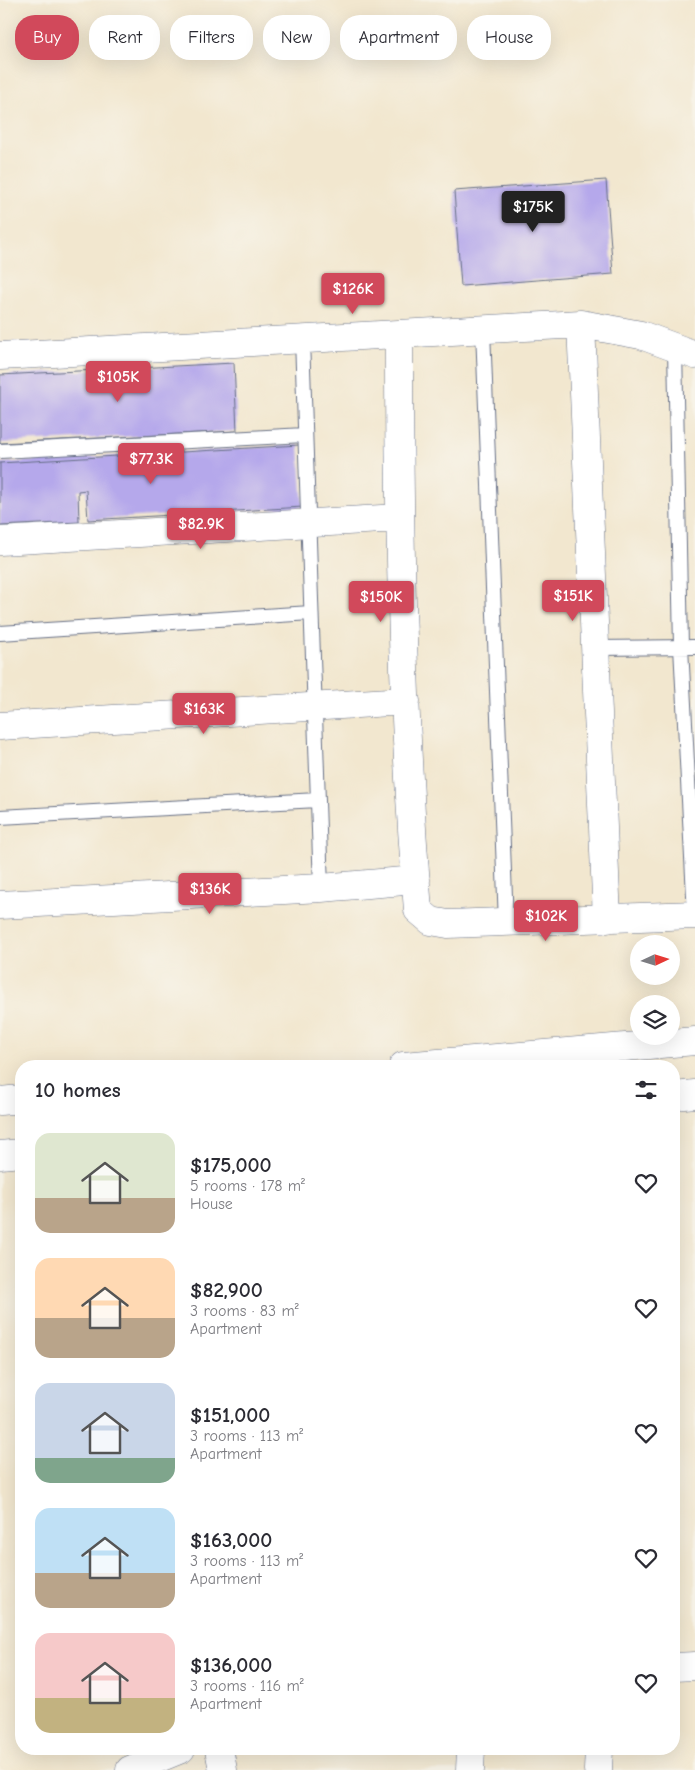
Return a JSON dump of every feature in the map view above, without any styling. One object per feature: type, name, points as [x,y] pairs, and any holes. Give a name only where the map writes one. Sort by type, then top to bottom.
[{"type":"street","points":[[580,324],[607,919]]},
{"type":"street","points":[[0,356],[580,324],[641,335],[685,351]]},
{"type":"street","points":[[399,334],[399,518],[406,701],[418,910],[431,921],[448,924],[695,915]]},
{"type":"street","points":[[0,541],[399,518]]},
{"type":"street","points":[[0,726],[406,701]]},
{"type":"street","points":[[0,905],[321,888],[416,880]]},
{"type":"street","points":[[473,1060],[695,1041]]},
{"type":"street","points":[[680,1095],[695,1094]]},
{"type":"street","points":[[0,1101],[15,1100]]},
{"type":"street","points":[[0,1155],[15,1154]]},
{"type":"street","points":[[680,1667],[695,1666]]},
{"type":"street","points":[[130,1770],[166,1755]]},
{"type":"street","points":[[220,1755],[223,1770]]},
{"type":"street","points":[[470,1770],[471,1755]]},
{"type":"street","points":[[598,1770],[599,1755]]},
{"type":"lane","points":[[483,330],[506,923]]},
{"type":"lane","points":[[302,339],[321,888]]},
{"type":"lane","points":[[685,351],[688,647],[695,915]]},
{"type":"lane","points":[[0,451],[305,435]]},
{"type":"lane","points":[[0,633],[311,613]]},
{"type":"lane","points":[[595,648],[688,647]]},
{"type":"lane","points":[[0,817],[318,800]]},
{"type":"building","points":[[606,180],[613,274],[461,286],[454,191]]},
{"type":"building","points":[[234,363],[237,431],[0,443],[0,375]]},
{"type":"building","points":[[299,445],[303,507],[88,520],[86,490],[78,491],[79,522],[0,526],[0,463]]}]
